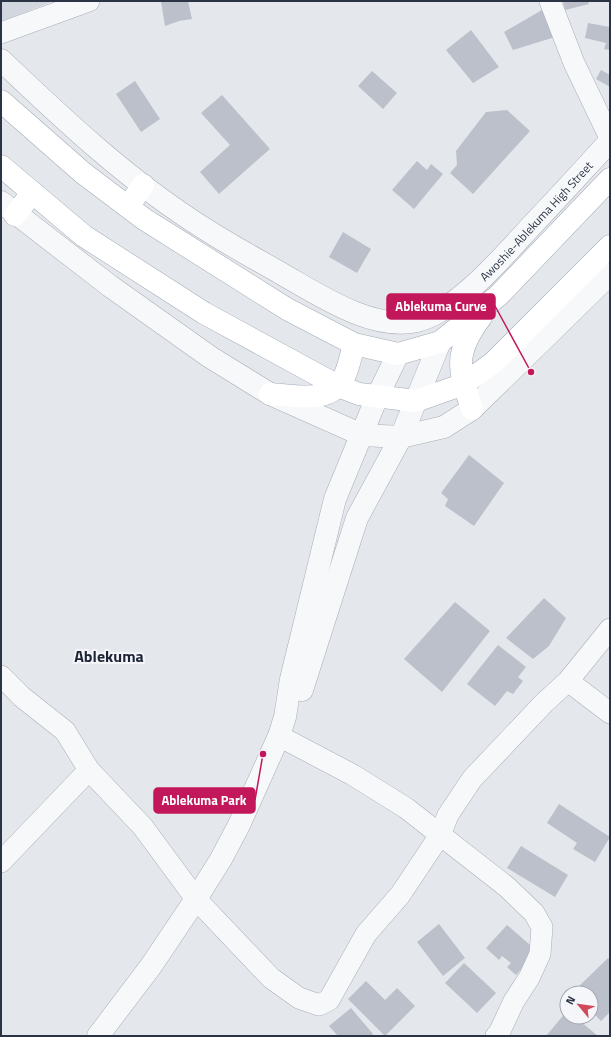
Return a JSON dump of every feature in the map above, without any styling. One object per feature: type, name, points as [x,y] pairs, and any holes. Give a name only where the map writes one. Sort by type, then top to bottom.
[{"type":"main road","points":[[1,101],[83,173],[128,207],[288,309],[354,344],[398,354],[440,342],[498,296]]},
{"type":"main road","points":[[1,166],[32,194],[84,236],[204,313],[338,386],[359,394],[377,397],[416,401],[464,384],[494,362],[610,246]]},
{"type":"main road","points":[[472,409],[464,384],[461,357],[464,343],[470,332],[498,296],[610,180]]},
{"type":"main road","points":[[128,207],[143,185]]},
{"type":"main road","points":[[8,208],[32,194]]},
{"type":"main road","points":[[270,394],[318,397],[329,393],[338,386],[344,377],[354,344]]},
{"type":"street","points":[[1,33],[89,1]]},
{"type":"street","points":[[550,1],[574,63],[610,139]]},
{"type":"street","points":[[1,60],[69,125],[143,185]]},
{"type":"street","name":"Awoshie-Ablekuma High Street","points":[[143,185],[204,228],[314,292],[362,315],[377,320],[417,321],[434,314],[459,298],[512,246],[610,139]]},
{"type":"street","points":[[8,208],[122,295],[210,357],[270,394],[362,435],[401,437],[444,427],[472,409],[610,274]]},
{"type":"street","points":[[106,1033],[196,899],[239,825],[282,727],[301,696],[357,518],[401,437],[440,342]]},
{"type":"street","points":[[282,727],[291,679],[335,499],[377,397],[398,354]]},
{"type":"street","points":[[1,676],[22,697],[65,731],[89,770],[143,827],[196,899],[271,978],[299,998],[319,1005],[329,1000],[366,934],[400,895],[440,835],[448,816],[472,779],[544,702],[568,681],[610,629]]},
{"type":"street","points":[[568,681],[610,713]]},
{"type":"street","points":[[282,727],[359,779],[406,808],[507,887],[534,913],[542,927],[540,954],[529,978],[514,1001],[499,1035]]},
{"type":"street","points":[[1,862],[89,770]]},
{"type":"shaded area","points":[[1,1],[53,1],[3,21],[1,20]]},
{"type":"building","points":[[161,1],[188,1],[192,19],[179,21],[165,26]]},
{"type":"building","points":[[563,1],[588,1],[589,4],[565,10]]},
{"type":"building","points":[[542,10],[555,37],[513,50],[504,32]]},
{"type":"building","points":[[588,23],[610,27],[610,50],[604,49],[606,43],[585,38]]},
{"type":"building","points":[[471,30],[499,67],[473,83],[446,50]]},
{"type":"building","points":[[601,70],[610,75],[610,87],[596,79]]},
{"type":"building","points":[[372,71],[397,93],[383,109],[358,86]]},
{"type":"building","points":[[135,81],[160,119],[141,132],[116,94]]},
{"type":"building","points":[[222,95],[270,149],[219,194],[200,172],[230,145],[201,113]]},
{"type":"building","points":[[507,110],[530,131],[473,194],[450,173],[457,165],[456,151],[486,112]]},
{"type":"building","points":[[417,161],[427,170],[431,164],[443,174],[414,209],[392,190]]},
{"type":"building","points":[[343,232],[371,249],[357,273],[329,257]]},
{"type":"building","points":[[469,455],[504,483],[474,526],[445,506],[448,499],[441,493]]},
{"type":"building","points":[[544,598],[566,618],[549,646],[533,659],[506,638]]},
{"type":"building","points":[[455,602],[490,631],[442,692],[404,659]]},
{"type":"building","points":[[498,645],[526,667],[518,677],[523,681],[513,694],[507,691],[495,706],[467,684]]},
{"type":"building","points":[[559,804],[610,837],[595,862],[573,849],[577,843],[547,823]]},
{"type":"building","points":[[521,846],[568,875],[555,897],[507,868]]},
{"type":"building","points":[[439,924],[465,958],[443,976],[417,942]]},
{"type":"building","points":[[507,925],[537,951],[516,975],[507,967],[511,963],[502,956],[499,960],[486,948]]},
{"type":"building","points":[[608,958],[610,960],[610,1012],[601,1021],[599,1019],[599,985],[580,985]]},
{"type":"building","points":[[464,963],[496,993],[477,1013],[445,983]]},
{"type":"building","points":[[366,981],[385,1000],[397,988],[415,1006],[385,1036],[348,999]]},
{"type":"building","points":[[351,1008],[373,1034],[371,1036],[338,1036],[329,1026]]},
{"type":"building","points":[[559,1021],[559,1025],[585,1025],[598,1036],[546,1036]]},
{"type":"place","name":"Ablekuma Curve","points":[[531,372]]},
{"type":"place","name":"Ablekuma Park","points":[[263,754]]},
{"type":"district","name":"Ablekuma","points":[[109,656]]}]
